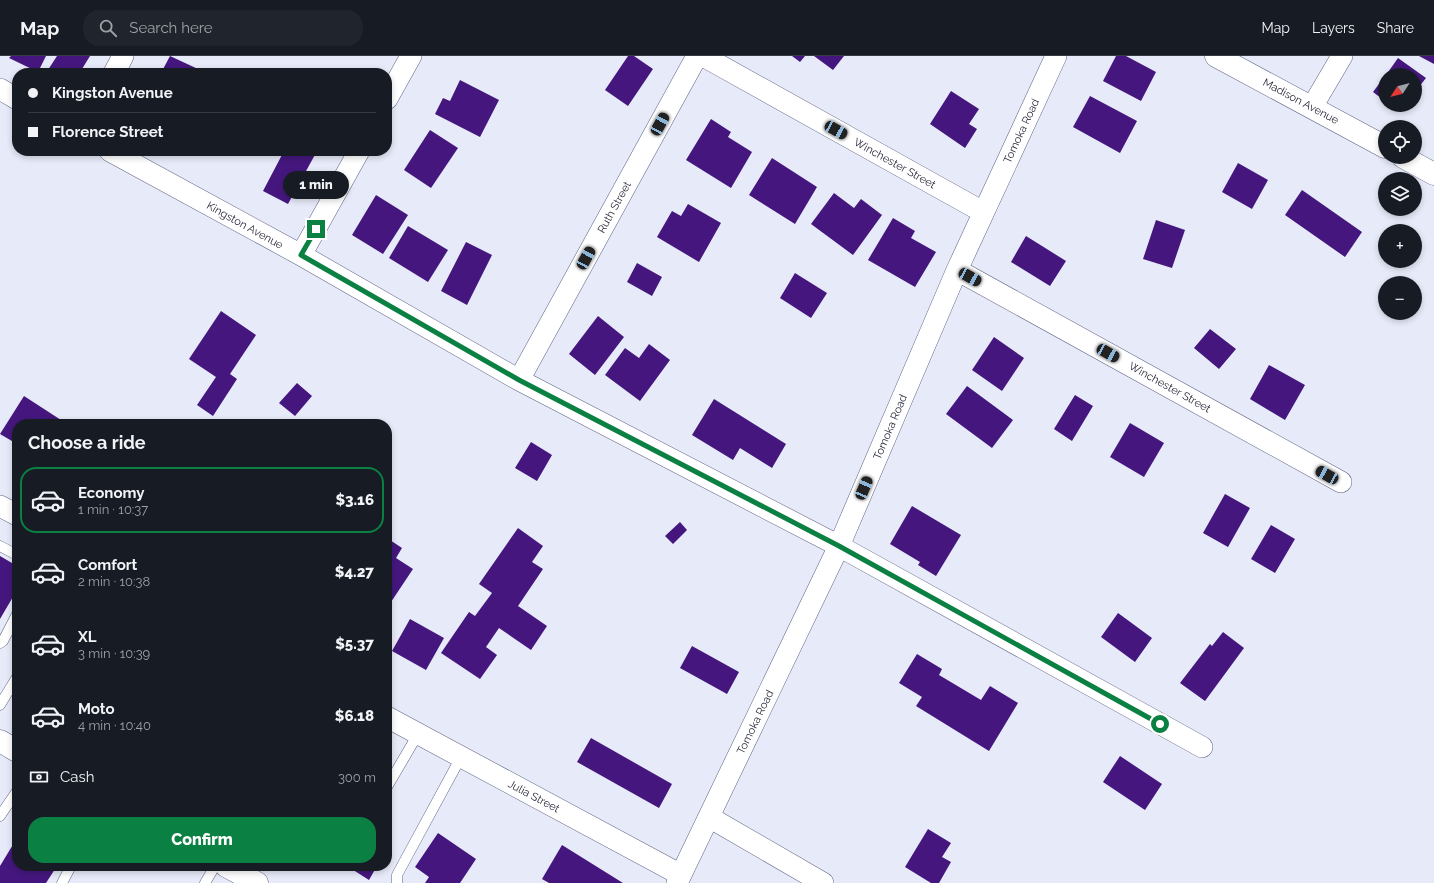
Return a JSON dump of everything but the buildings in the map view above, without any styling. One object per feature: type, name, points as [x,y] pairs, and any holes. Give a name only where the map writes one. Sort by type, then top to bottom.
[{"type":"street","points":[[117,68],[123,56]]},
{"type":"street","points":[[392,90],[411,56]]},
{"type":"street","name":"Ruth Street","points":[[519,380],[697,56]]},
{"type":"street","name":"Winchester Street","points":[[703,56],[983,212]]},
{"type":"street","name":"Tomoka Road","points":[[679,879],[839,546],[957,270],[1056,56]]},
{"type":"street","name":"Madison Avenue","points":[[1216,56],[1378,143]]},
{"type":"street","points":[[1312,107],[1342,56]]},
{"type":"street","points":[[0,89],[12,95]]},
{"type":"street","name":"Kingston Avenue","points":[[119,156],[301,255],[519,380],[839,546],[1202,747]]},
{"type":"street","points":[[301,255],[355,156]]},
{"type":"street","points":[[1416,164],[1434,174]]},
{"type":"street","name":"Winchester Street","points":[[957,270],[1341,482]]},
{"type":"street","points":[[0,506],[12,512]]},
{"type":"street","name":"Julia Street","points":[[392,720],[679,879]]},
{"type":"street","points":[[0,741],[12,748]]},
{"type":"street","points":[[709,817],[823,883]]},
{"type":"street","points":[[235,871],[257,883]]},
{"type":"lane","points":[[0,546],[12,552]]},
{"type":"lane","points":[[0,643],[3,641],[12,624]]},
{"type":"lane","points":[[0,705],[12,685]]},
{"type":"lane","points":[[392,778],[418,734]]},
{"type":"lane","points":[[397,883],[397,875],[461,757]]},
{"type":"lane","points":[[0,816],[12,798]]},
{"type":"lane","points":[[62,883],[68,871]]},
{"type":"lane","points":[[205,883],[212,871]]},
{"type":"route","points":[[316,229],[301,255],[519,380],[839,546],[1160,724]]}]
